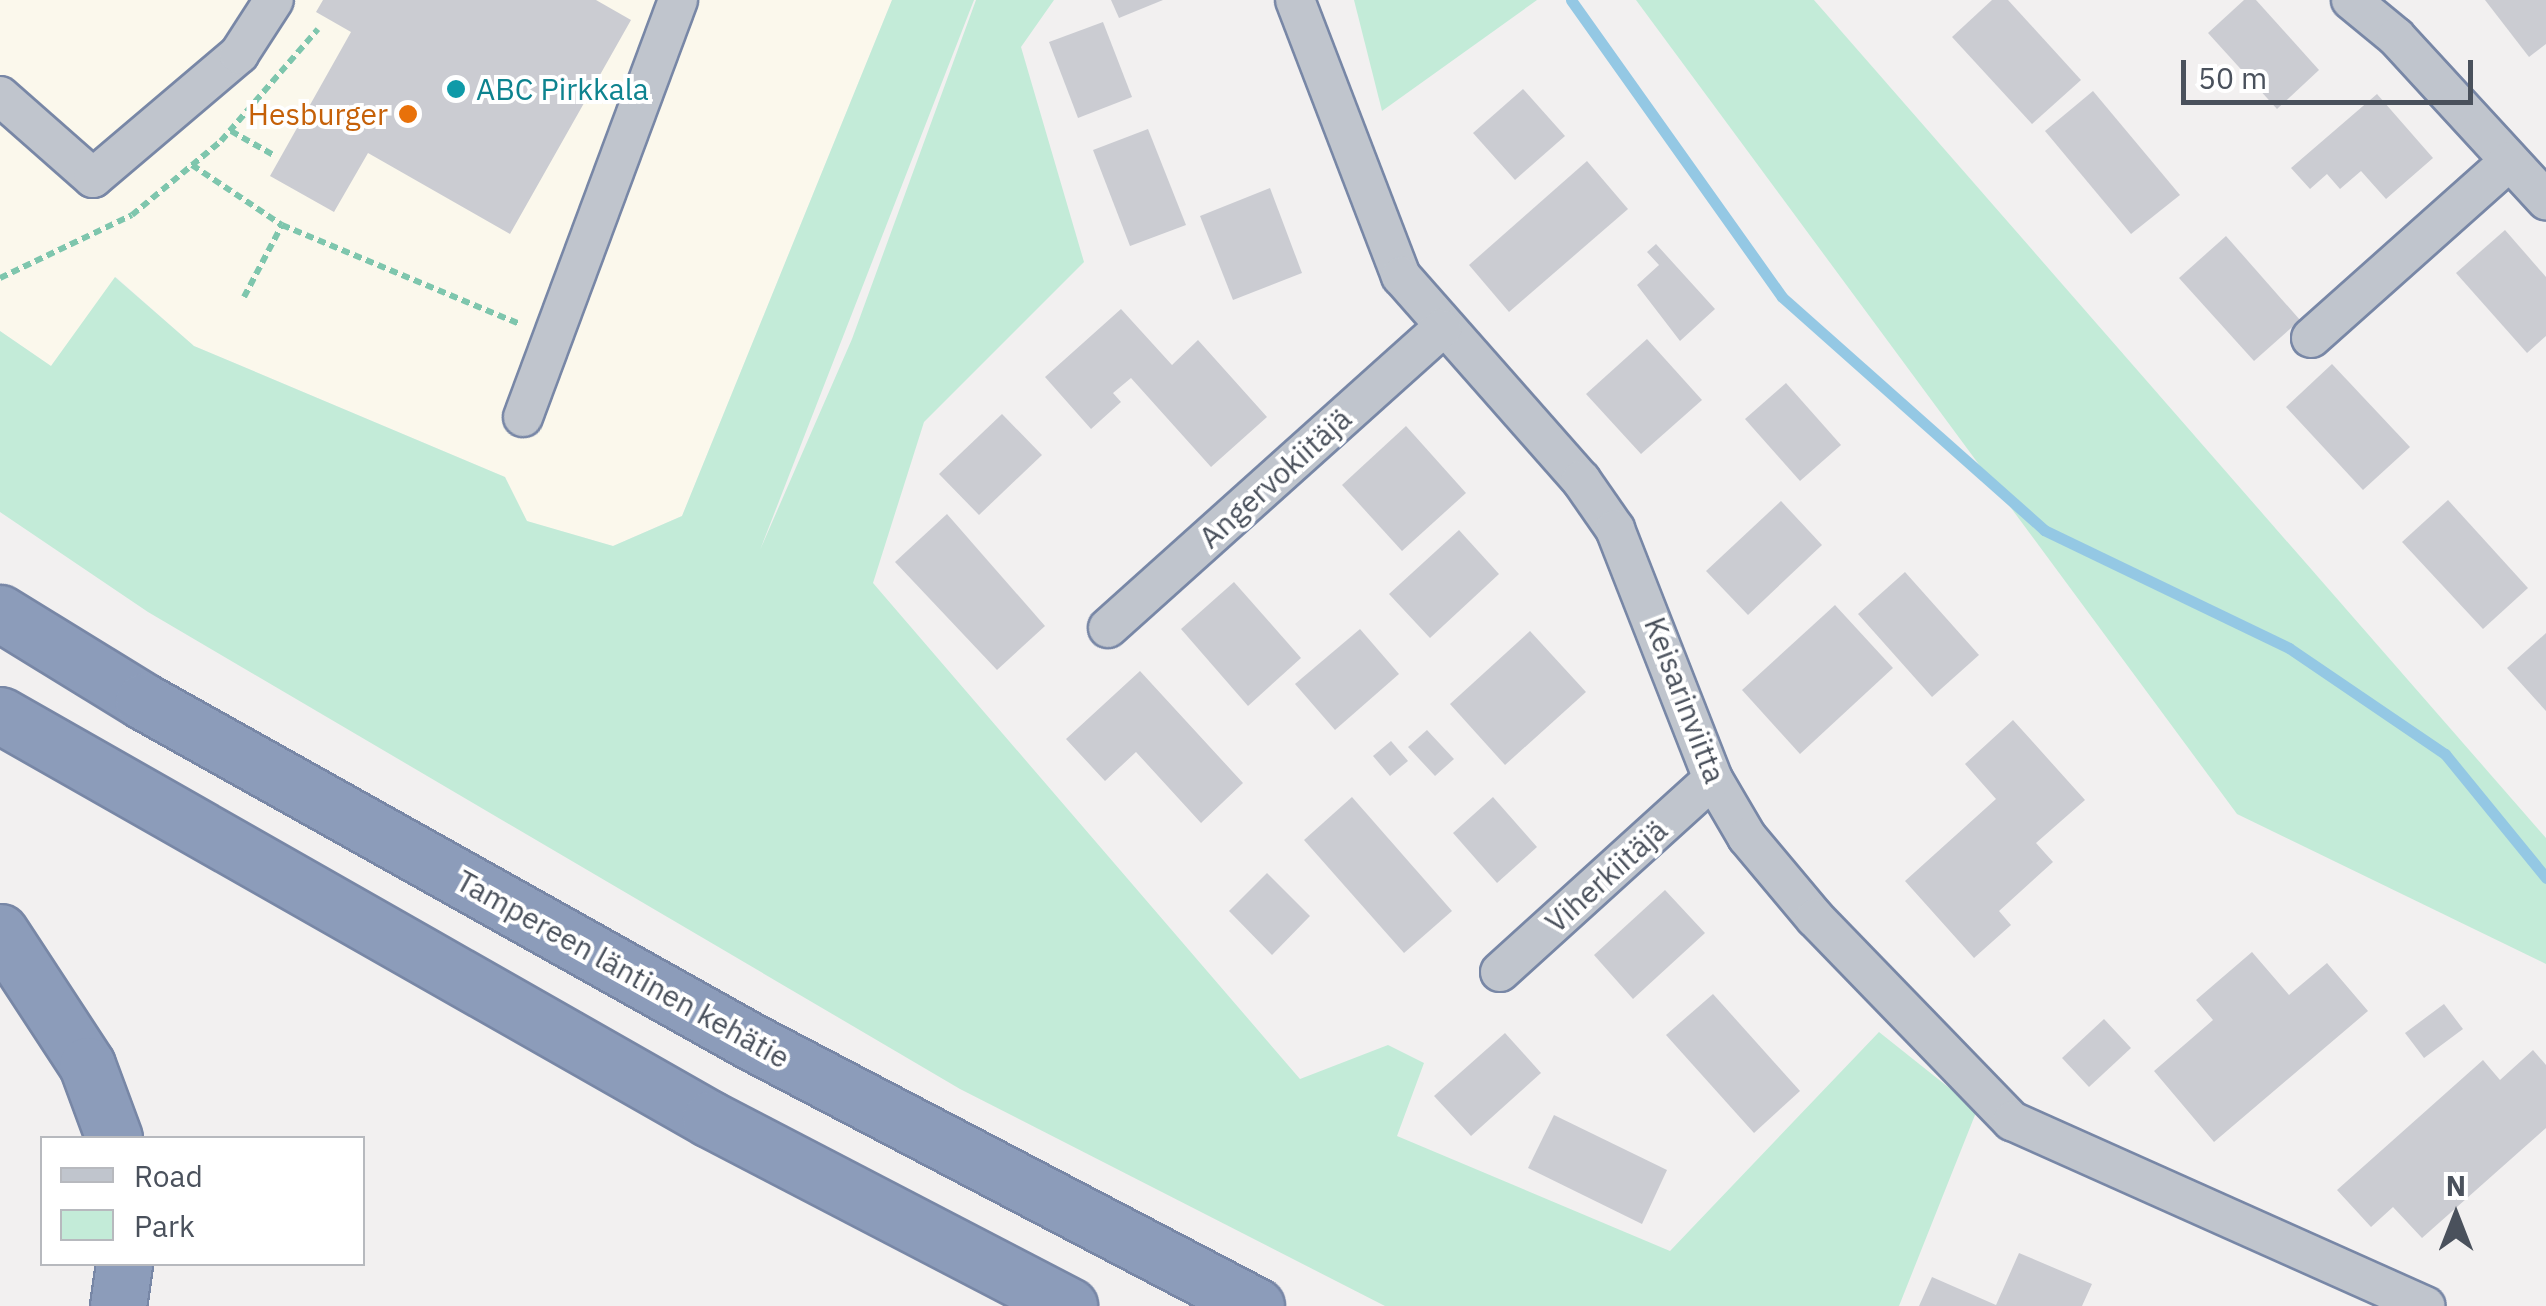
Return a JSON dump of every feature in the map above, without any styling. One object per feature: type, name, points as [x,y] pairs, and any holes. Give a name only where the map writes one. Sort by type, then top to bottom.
[{"type":"highway","points":[[0,582],[143,701]]},
{"type":"highway","name":"Tampereen läntinen kehätie","points":[[0,613],[143,701],[752,1042],[1256,1306]]},
{"type":"highway","points":[[0,715],[710,1120],[1068,1306]]},
{"type":"highway","points":[[0,932],[87,1065],[113,1136]]},
{"type":"highway","points":[[118,1306],[124,1266]]},
{"type":"street","points":[[0,96],[93,178],[239,54],[274,0]]},
{"type":"street","points":[[523,417],[678,0]]},
{"type":"street","name":"Keisarinviitta","points":[[1296,0],[1401,276],[1441,329],[1581,480],[1615,529],[1712,779],[1747,837],[1815,918],[2012,1121],[2426,1306]]},
{"type":"street","points":[[2352,0],[2396,36],[2546,200]]},
{"type":"street","points":[[2311,338],[2510,162]]},
{"type":"street","name":"Angervokiitäjä","points":[[1108,628],[1441,329]]},
{"type":"street","name":"Viherkiitäjä","points":[[1500,972],[1712,779]]},
{"type":"path","points":[[0,278],[132,215],[230,131],[318,30]]},
{"type":"path","points":[[230,131],[275,156]]},
{"type":"path","points":[[192,166],[282,225],[434,294],[554,334]]},
{"type":"path","points":[[244,297],[282,225]]},
{"type":"shaded area","points":[[0,0],[892,0],[682,516],[613,546],[526,521],[505,477],[194,346],[116,277],[51,366],[0,331]]},
{"type":"green space","points":[[892,0],[974,0],[760,550],[852,339],[976,0],[1054,0],[1021,47],[1084,262],[924,422],[873,583],[1300,1079],[1388,1045],[1424,1063],[1397,1136],[1670,1251],[1879,1032],[1977,1110],[1899,1306],[1385,1306],[960,1089],[148,612],[0,512],[0,331],[51,366],[115,277],[194,346],[505,477],[527,521],[613,546],[682,516]]},
{"type":"green space","points":[[1354,0],[1537,0],[1382,111]]},
{"type":"green space","points":[[1636,0],[1814,0],[2546,838],[2546,964],[2237,814]]},
{"type":"building","name":"ABC Pirkkala","points":[[323,0],[596,0],[631,20],[510,234],[368,153],[334,212],[270,176],[351,32],[316,12]]},
{"type":"building","points":[[1111,0],[1163,0],[1119,18]]},
{"type":"building","points":[[1992,0],[2008,0],[2081,80],[2032,124],[1952,37]]},
{"type":"building","points":[[2244,0],[2256,0],[2319,70],[2277,109],[2208,33]]},
{"type":"building","points":[[2485,0],[2546,0],[2546,44],[2529,57]]},
{"type":"building","points":[[1103,22],[1132,97],[1078,118],[1049,42]]},
{"type":"building","points":[[1523,89],[1565,136],[1515,180],[1473,133]]},
{"type":"building","points":[[2093,91],[2180,195],[2131,234],[2045,131]]},
{"type":"building","points":[[2377,94],[2433,158],[2386,199],[2361,171],[2340,189],[2327,174],[2310,189],[2291,168]]},
{"type":"building","points":[[1148,129],[1186,225],[1130,246],[1093,150]]},
{"type":"building","points":[[1587,161],[1628,209],[1509,312],[1469,265]]},
{"type":"building","points":[[1270,188],[1302,273],[1233,300],[1200,216]]},
{"type":"building","points":[[2505,230],[2546,277],[2546,336],[2527,353],[2456,273]]},
{"type":"building","points":[[2226,236],[2300,320],[2254,361],[2179,278]]},
{"type":"building","points":[[1656,244],[1715,309],[1680,341],[1637,285],[1659,265],[1647,252]]},
{"type":"building","points":[[1121,309],[1172,365],[1198,340],[1267,417],[1211,467],[1131,378],[1113,393],[1121,402],[1091,429],[1045,377]]},
{"type":"building","points":[[1647,339],[1702,400],[1641,454],[1586,394]]},
{"type":"building","points":[[2332,364],[2410,447],[2363,490],[2286,407]]},
{"type":"building","points":[[1786,383],[1841,445],[1800,481],[1745,419]]},
{"type":"building","points":[[1002,414],[1042,455],[979,515],[939,474]]},
{"type":"building","points":[[1406,426],[1466,493],[1402,551],[1342,485]]},
{"type":"building","points":[[2448,500],[2528,588],[2483,629],[2402,542]]},
{"type":"building","points":[[1781,501],[1822,545],[1748,615],[1706,571]]},
{"type":"building","points":[[947,514],[1045,626],[997,670],[895,562]]},
{"type":"building","points":[[1459,530],[1499,574],[1430,638],[1389,594]]},
{"type":"building","points":[[1905,572],[1979,655],[1932,697],[1858,614]]},
{"type":"building","points":[[1234,582],[1301,658],[1248,706],[1181,629]]},
{"type":"building","points":[[1835,605],[1893,668],[1800,754],[1742,690]]},
{"type":"building","points":[[1360,629],[1399,674],[1335,730],[1295,684]]},
{"type":"building","points":[[1530,631],[1586,692],[1505,765],[1450,704]]},
{"type":"building","points":[[2546,633],[2546,711],[2507,668]]},
{"type":"building","points":[[1140,671],[1243,783],[1201,823],[1136,752],[1105,781],[1066,739]]},
{"type":"building","points":[[2013,720],[2085,800],[2036,843],[2053,862],[1999,911],[2011,925],[1974,958],[1905,881],[1996,799],[1965,764]]},
{"type":"building","points":[[1427,730],[1454,759],[1435,776],[1408,747]]},
{"type":"building","points":[[1391,741],[1408,761],[1390,776],[1373,756]]},
{"type":"building","points":[[1352,797],[1452,911],[1404,953],[1304,840]]},
{"type":"building","points":[[1493,797],[1537,847],[1497,883],[1453,833]]},
{"type":"building","points":[[1267,873],[1310,916],[1272,955],[1229,911]]},
{"type":"building","points":[[1665,890],[1705,933],[1633,999],[1594,955]]},
{"type":"building","points":[[2252,952],[2289,995],[2327,963],[2368,1011],[2214,1142],[2154,1071],[2213,1020],[2196,1000]]},
{"type":"building","points":[[1713,994],[1800,1091],[1754,1133],[1666,1035]]},
{"type":"building","points":[[2444,1004],[2463,1029],[2424,1058],[2405,1033]]},
{"type":"building","points":[[2104,1019],[2131,1048],[2089,1087],[2062,1058]]},
{"type":"building","points":[[1505,1033],[1541,1073],[1471,1136],[1434,1096]]},
{"type":"building","points":[[2533,1050],[2546,1065],[2546,1128],[2422,1238],[2393,1207],[2371,1227],[2337,1190],[2483,1060],[2500,1080]]},
{"type":"building","points":[[1554,1115],[1667,1170],[1642,1224],[1528,1168]]},
{"type":"building","points":[[2019,1253],[2092,1284],[2082,1306],[1919,1306],[1932,1277],[1996,1305]]},
{"type":"waterway","points":[[1571,0],[1782,297],[2044,530],[2289,648],[2445,754],[2546,878]]},
{"type":"place","name":"ABC Pirkkala","points":[[456,89]]},
{"type":"place","name":"Hesburger","points":[[408,114]]}]
